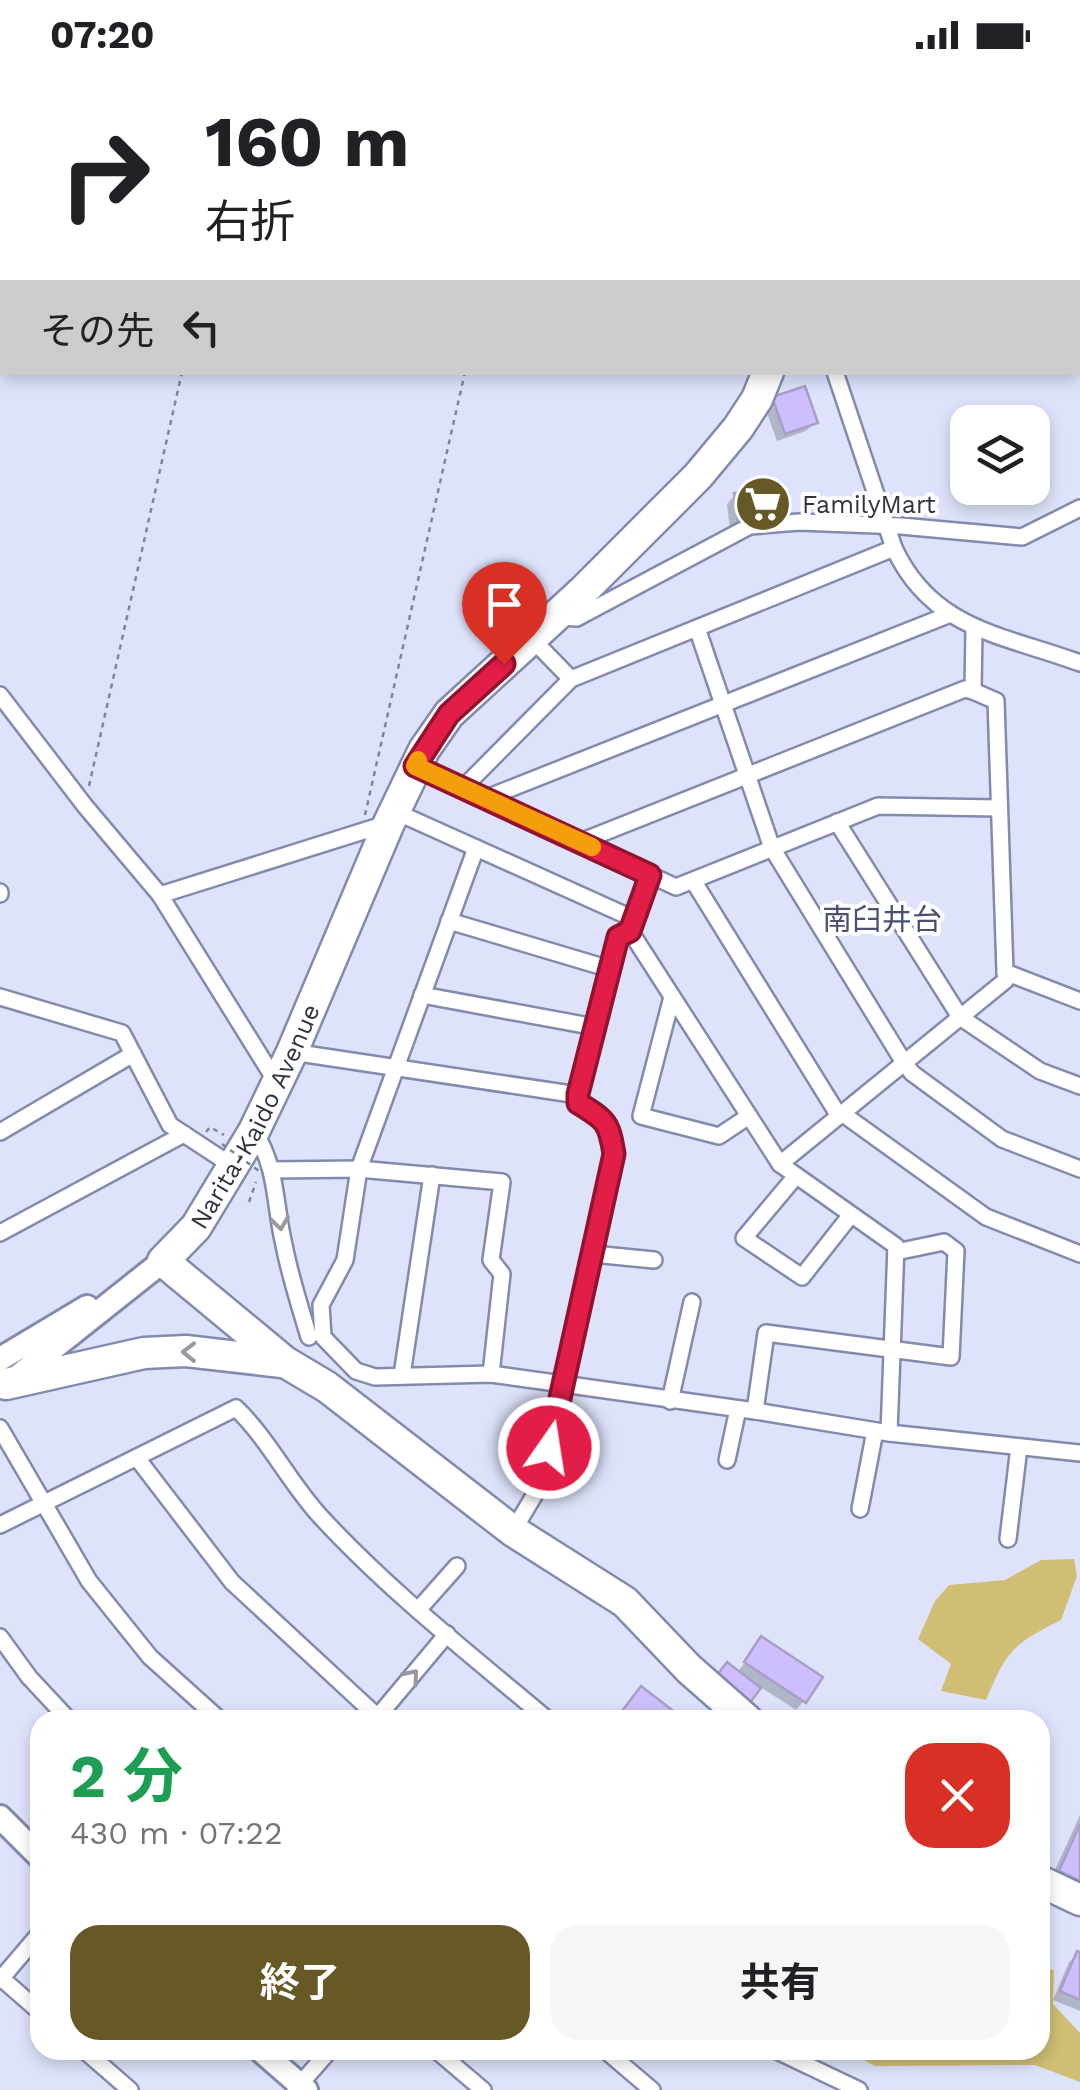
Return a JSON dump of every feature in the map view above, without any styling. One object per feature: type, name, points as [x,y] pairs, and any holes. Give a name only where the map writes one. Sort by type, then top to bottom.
[{"type":"highway","name":"Narita-Kaido Avenue","points":[[162,1261],[196,1227],[247,1163],[254,1131],[292,1052],[382,821],[449,714],[556,617],[698,476],[738,428],[766,375]]},
{"type":"highway","points":[[162,1261],[281,1359],[326,1387],[512,1531],[625,1602],[688,1669],[735,1710]]},
{"type":"highway","points":[[2,1376],[144,1353],[186,1351],[281,1359]]},
{"type":"highway","points":[[1050,1886],[1080,1900]]},
{"type":"street","points":[[836,375],[894,548],[924,593],[948,615],[974,629],[1080,663]]},
{"type":"street","points":[[556,617],[577,618],[750,526],[799,522],[1022,537],[1080,508]]},
{"type":"street","points":[[462,788],[571,678],[894,548]]},
{"type":"street","points":[[484,799],[948,615]]},
{"type":"street","points":[[698,628],[772,848],[903,1061],[912,1073],[1002,1138],[1080,1169]]},
{"type":"street","points":[[973,691],[974,629]]},
{"type":"street","points":[[532,639],[571,678]]},
{"type":"street","points":[[580,842],[965,689],[996,701],[1006,980],[780,1164]]},
{"type":"street","points":[[0,695],[160,895],[277,1083]]},
{"type":"street","points":[[415,766],[676,887],[878,806],[999,808]]},
{"type":"street","points":[[160,895],[382,821],[476,848],[632,925],[672,997],[780,1164],[896,1246],[882,1432],[860,1510]]},
{"type":"street","points":[[837,822],[960,1017],[1040,1071],[1080,1086]]},
{"type":"street","points":[[281,1359],[316,1337],[321,1305],[348,1248],[358,1170],[476,848]]},
{"type":"street","points":[[512,1531],[541,1484],[614,1154],[610,1127],[578,1103],[578,1094],[618,937],[632,925],[650,875]]},
{"type":"street","points":[[694,882],[841,1115],[986,1217],[1080,1254]]},
{"type":"street","points":[[449,921],[610,969]]},
{"type":"street","points":[[1005,972],[1080,1002]]},
{"type":"street","points":[[422,996],[595,1027]]},
{"type":"street","points":[[672,997],[641,1116],[719,1136],[749,1116]]},
{"type":"street","points":[[1,998],[122,1033],[170,1126],[247,1163],[502,1182],[492,1260],[502,1274],[490,1374]]},
{"type":"street","points":[[292,1052],[578,1094]]},
{"type":"street","points":[[0,1132],[133,1054]]},
{"type":"street","points":[[0,1233],[184,1134]]},
{"type":"street","points":[[247,1163],[283,1243],[316,1337],[356,1371],[375,1378],[490,1374],[882,1432],[1080,1454]]},
{"type":"street","points":[[402,1375],[432,1174]]},
{"type":"street","points":[[796,1176],[744,1238],[802,1277],[850,1216]]},
{"type":"street","points":[[727,1460],[746,1410],[766,1333],[951,1358],[956,1252],[944,1242],[896,1252]]},
{"type":"street","points":[[593,1254],[654,1260]]},
{"type":"street","points":[[2,1376],[42,1360],[162,1261]]},
{"type":"street","points":[[670,1401],[692,1302]]},
{"type":"street","points":[[0,1525],[236,1408],[322,1518],[418,1610],[536,1710]]},
{"type":"street","points":[[0,1428],[89,1581],[120,1623],[150,1657],[209,1710]]},
{"type":"street","points":[[1008,1539],[1020,1447]]},
{"type":"street","points":[[137,1458],[232,1582],[368,1710]]},
{"type":"street","points":[[418,1610],[457,1566]]},
{"type":"street","points":[[385,1710],[447,1634]]},
{"type":"street","points":[[0,1637],[59,1710]]},
{"type":"street","points":[[0,1817],[30,1847]]},
{"type":"street","points":[[30,1944],[0,1978],[30,2004]]},
{"type":"street","points":[[96,2060],[130,2090]]},
{"type":"street","points":[[271,2060],[300,2088],[322,2060]]},
{"type":"street","points":[[448,2060],[483,2090]]},
{"type":"street","points":[[617,2060],[652,2090]]},
{"type":"street","points":[[796,2060],[859,2090]]},
{"type":"path","points":[[85,806],[181,375]]},
{"type":"path","points":[[382,821],[464,375]]},
{"type":"path","points":[[247,1163],[249,1202]]},
{"type":"shaded area","points":[[1074,1559],[1077,1576],[1061,1620],[1013,1650],[986,1700],[941,1691],[951,1664],[918,1639],[935,1601],[949,1585],[1005,1580],[1041,1560]]},
{"type":"shaded area","points":[[1050,1969],[1054,1970],[1053,2004],[1080,2033],[1080,2082],[1035,2065],[875,2066],[864,2060],[1050,2060]]},
{"type":"building","points":[[805,386],[818,423],[785,434],[772,397]]},
{"type":"building","points":[[779,488],[782,516],[738,522],[734,493]]},
{"type":"building","points":[[761,1636],[823,1677],[806,1703],[744,1662]]},
{"type":"building","points":[[727,1662],[761,1688],[749,1704],[715,1678]]},
{"type":"building","points":[[641,1686],[672,1710],[623,1710]]},
{"type":"building","points":[[1080,1824],[1080,1881],[1059,1871]]},
{"type":"building","points":[[1077,1951],[1080,1952],[1080,2000],[1060,1991]]},
{"type":"slow traffic","points":[[418,760],[415,766],[592,847]]},
{"type":"place","name":"FamilyMart","points":[[763,504]]},
{"type":"district","name":"南臼井台","points":[[882,919]]},
{"type":"route","points":[[504,664],[449,714],[415,766],[650,875],[630,931],[618,937],[578,1094],[578,1103],[610,1127],[614,1154],[549,1448]]}]
